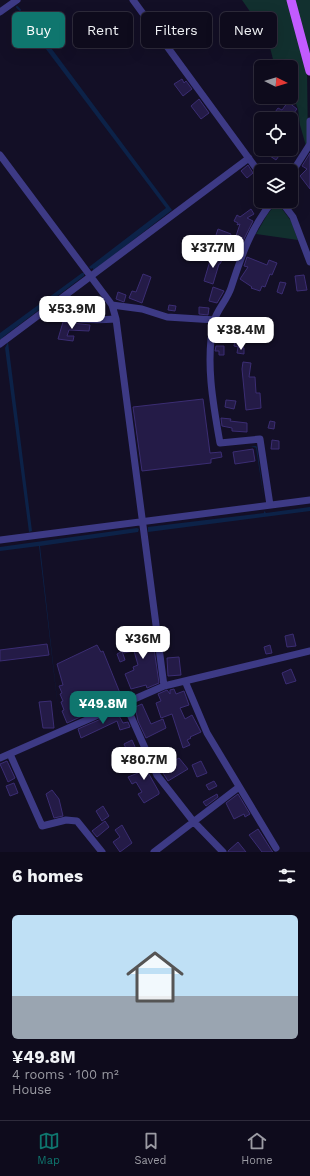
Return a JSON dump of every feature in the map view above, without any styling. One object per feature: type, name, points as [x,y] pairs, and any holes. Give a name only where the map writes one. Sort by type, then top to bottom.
[{"type":"main road","points":[[291,0],[310,71]]},
{"type":"street","points":[[0,12],[16,0]]},
{"type":"street","points":[[133,0],[254,165]]},
{"type":"street","points":[[297,164],[310,144],[310,121]]},
{"type":"street","points":[[0,155],[112,305],[116,319],[164,686]]},
{"type":"street","points":[[0,344],[249,158]]},
{"type":"street","points":[[267,208],[261,215],[246,242],[228,296],[215,320],[210,360],[220,443],[260,439],[270,505]]},
{"type":"street","points":[[286,208],[293,217],[310,262]]},
{"type":"street","points":[[112,305],[142,309],[167,317],[215,320]]},
{"type":"street","points":[[43,311],[70,318],[102,320],[116,319]]},
{"type":"street","points":[[0,540],[310,500]]},
{"type":"street","points":[[0,758],[164,686],[310,652]]},
{"type":"street","points":[[185,681],[207,732],[276,848]]},
{"type":"street","points":[[125,703],[157,775],[193,821],[223,852]]},
{"type":"street","points":[[10,754],[42,826],[66,820],[77,821],[102,852]]},
{"type":"street","points":[[154,852],[239,787]]},
{"type":"green space","points":[[242,0],[287,0],[307,69],[308,144],[306,146],[296,104],[298,104],[298,60],[273,60],[270,48],[277,48],[277,12],[250,12]]},
{"type":"green space","points":[[293,0],[310,0],[310,62]]},
{"type":"green space","points":[[272,208],[281,208],[291,221],[298,240],[256,234]]},
{"type":"water","points":[[45,48],[51,48],[172,210],[93,271],[93,268],[91,269],[89,267],[166,208]]},
{"type":"water","points":[[84,273],[84,276],[0,339],[0,333]]},
{"type":"water","points":[[8,342],[32,531],[29,532],[5,348]]},
{"type":"water","points":[[251,446],[257,447],[264,500],[256,448]]},
{"type":"water","points":[[310,507],[310,511],[148,532],[148,527],[264,513],[264,511],[266,513]]},
{"type":"water","points":[[137,528],[139,529],[138,532],[40,546],[59,717],[39,546],[0,551],[0,547]]},
{"type":"building","points":[[182,79],[184,83],[186,81],[192,89],[183,96],[174,84]]},
{"type":"building","points":[[199,99],[209,113],[201,119],[191,106]]},
{"type":"building","points":[[286,104],[291,104],[297,109],[295,112],[275,112],[278,108],[282,110]]},
{"type":"building","points":[[310,153],[310,189],[300,176],[307,169],[302,166]]},
{"type":"building","points":[[270,156],[279,156],[276,160]]},
{"type":"building","points":[[248,165],[253,173],[247,178],[241,171]]},
{"type":"building","points":[[251,209],[254,214],[247,218],[253,221],[241,245],[234,242],[240,224],[237,225],[238,223],[234,221],[237,215],[240,217]]},
{"type":"building","points":[[218,229],[231,234],[229,240],[216,235]]},
{"type":"building","points":[[212,254],[223,258],[219,264],[213,284],[204,281]]},
{"type":"building","points":[[247,257],[267,265],[269,260],[277,263],[272,275],[270,274],[265,287],[262,286],[260,291],[251,288],[252,287],[240,279],[248,267],[244,266]]},
{"type":"building","points":[[143,274],[151,277],[142,303],[129,298],[132,291],[136,292]]},
{"type":"building","points":[[304,275],[307,290],[297,291],[295,276]]},
{"type":"building","points":[[280,282],[286,283],[282,294],[277,292]]},
{"type":"building","points":[[213,287],[224,291],[217,303],[209,301]]},
{"type":"building","points":[[118,292],[126,295],[124,302],[116,299]]},
{"type":"building","points":[[89,297],[99,298],[98,313],[87,312]]},
{"type":"building","points":[[169,305],[176,306],[175,311],[168,310]]},
{"type":"building","points":[[199,307],[209,308],[208,315],[199,314]]},
{"type":"building","points":[[64,310],[76,311],[76,314],[64,312]]},
{"type":"building","points":[[63,322],[90,325],[89,331],[69,330],[67,336],[74,336],[73,341],[58,339]]},
{"type":"building","points":[[235,340],[244,341],[243,348],[234,346]]},
{"type":"building","points":[[216,346],[224,346],[224,355],[219,355],[219,351],[215,351]]},
{"type":"building","points":[[238,347],[244,348],[244,354],[237,353]]},
{"type":"building","points":[[243,362],[251,363],[249,377],[255,377],[256,393],[260,393],[261,408],[246,410],[242,369]]},
{"type":"building","points":[[203,399],[210,453],[221,452],[222,457],[211,459],[211,463],[142,471],[133,407]]},
{"type":"building","points":[[226,400],[236,401],[234,409],[225,407]]},
{"type":"building","points":[[221,418],[231,419],[230,421],[247,423],[247,432],[232,431],[232,428],[222,426]]},
{"type":"building","points":[[270,421],[275,422],[274,429],[268,428]]},
{"type":"building","points":[[272,440],[279,441],[279,449],[271,449]]},
{"type":"building","points":[[253,449],[255,461],[235,464],[233,452]]},
{"type":"building","points":[[151,628],[159,683],[147,688],[146,685],[131,689],[125,674],[134,670],[133,667],[138,665],[134,651],[124,653],[122,647],[132,644],[129,634]]},
{"type":"building","points":[[293,634],[296,646],[287,647],[285,636]]},
{"type":"building","points":[[47,644],[49,655],[0,661],[0,650]]},
{"type":"building","points":[[97,645],[101,652],[103,651],[122,698],[67,723],[62,711],[64,710],[61,702],[63,701],[59,686],[63,685],[57,664]]},
{"type":"building","points":[[270,645],[272,653],[266,654],[264,647]]},
{"type":"building","points":[[122,651],[125,660],[120,662],[117,654]]},
{"type":"building","points":[[179,657],[181,675],[168,676],[167,658]]},
{"type":"building","points":[[291,669],[296,681],[286,684],[282,673]]},
{"type":"building","points":[[174,689],[176,694],[184,691],[189,705],[180,708],[185,719],[192,715],[201,732],[190,737],[191,738],[187,740],[190,745],[183,748],[172,714],[161,718],[156,703],[161,701],[158,694],[167,690],[170,694],[170,690]]},
{"type":"building","points":[[51,701],[54,728],[43,728],[39,702]]},
{"type":"building","points":[[142,704],[151,724],[163,719],[166,728],[146,738],[138,721],[135,707]]},
{"type":"building","points":[[117,712],[123,723],[128,722],[130,727],[120,730],[117,721],[81,738],[78,729]]},
{"type":"building","points":[[132,740],[136,749],[128,753],[124,744]]},
{"type":"building","points":[[143,756],[147,766],[145,767],[159,792],[159,794],[144,803],[138,794],[142,792],[136,782],[132,784],[128,777],[138,773],[133,763]]},
{"type":"building","points":[[179,758],[188,769],[168,781],[158,765],[163,763],[165,766]]},
{"type":"building","points":[[7,761],[15,778],[8,782],[0,764]]},
{"type":"building","points":[[201,761],[207,773],[197,777],[192,765]]},
{"type":"building","points":[[214,781],[217,786],[209,790],[206,785]]},
{"type":"building","points":[[14,783],[18,793],[10,796],[6,786]]},
{"type":"building","points":[[52,790],[59,799],[63,816],[54,818],[46,794]]},
{"type":"building","points":[[217,794],[218,797],[206,806],[203,802]]},
{"type":"building","points":[[238,794],[250,814],[245,817],[244,814],[234,819],[226,803]]},
{"type":"building","points":[[103,806],[109,816],[102,821],[96,811]]},
{"type":"building","points":[[105,821],[109,827],[97,837],[92,831]]},
{"type":"building","points":[[122,825],[132,843],[120,852],[113,842],[120,837],[115,830]]},
{"type":"building","points":[[258,829],[273,852],[262,852],[249,835]]},
{"type":"building","points":[[238,842],[246,852],[228,852],[228,851]]},
{"type":"waterway","points":[[17,7],[20,10]]}]
